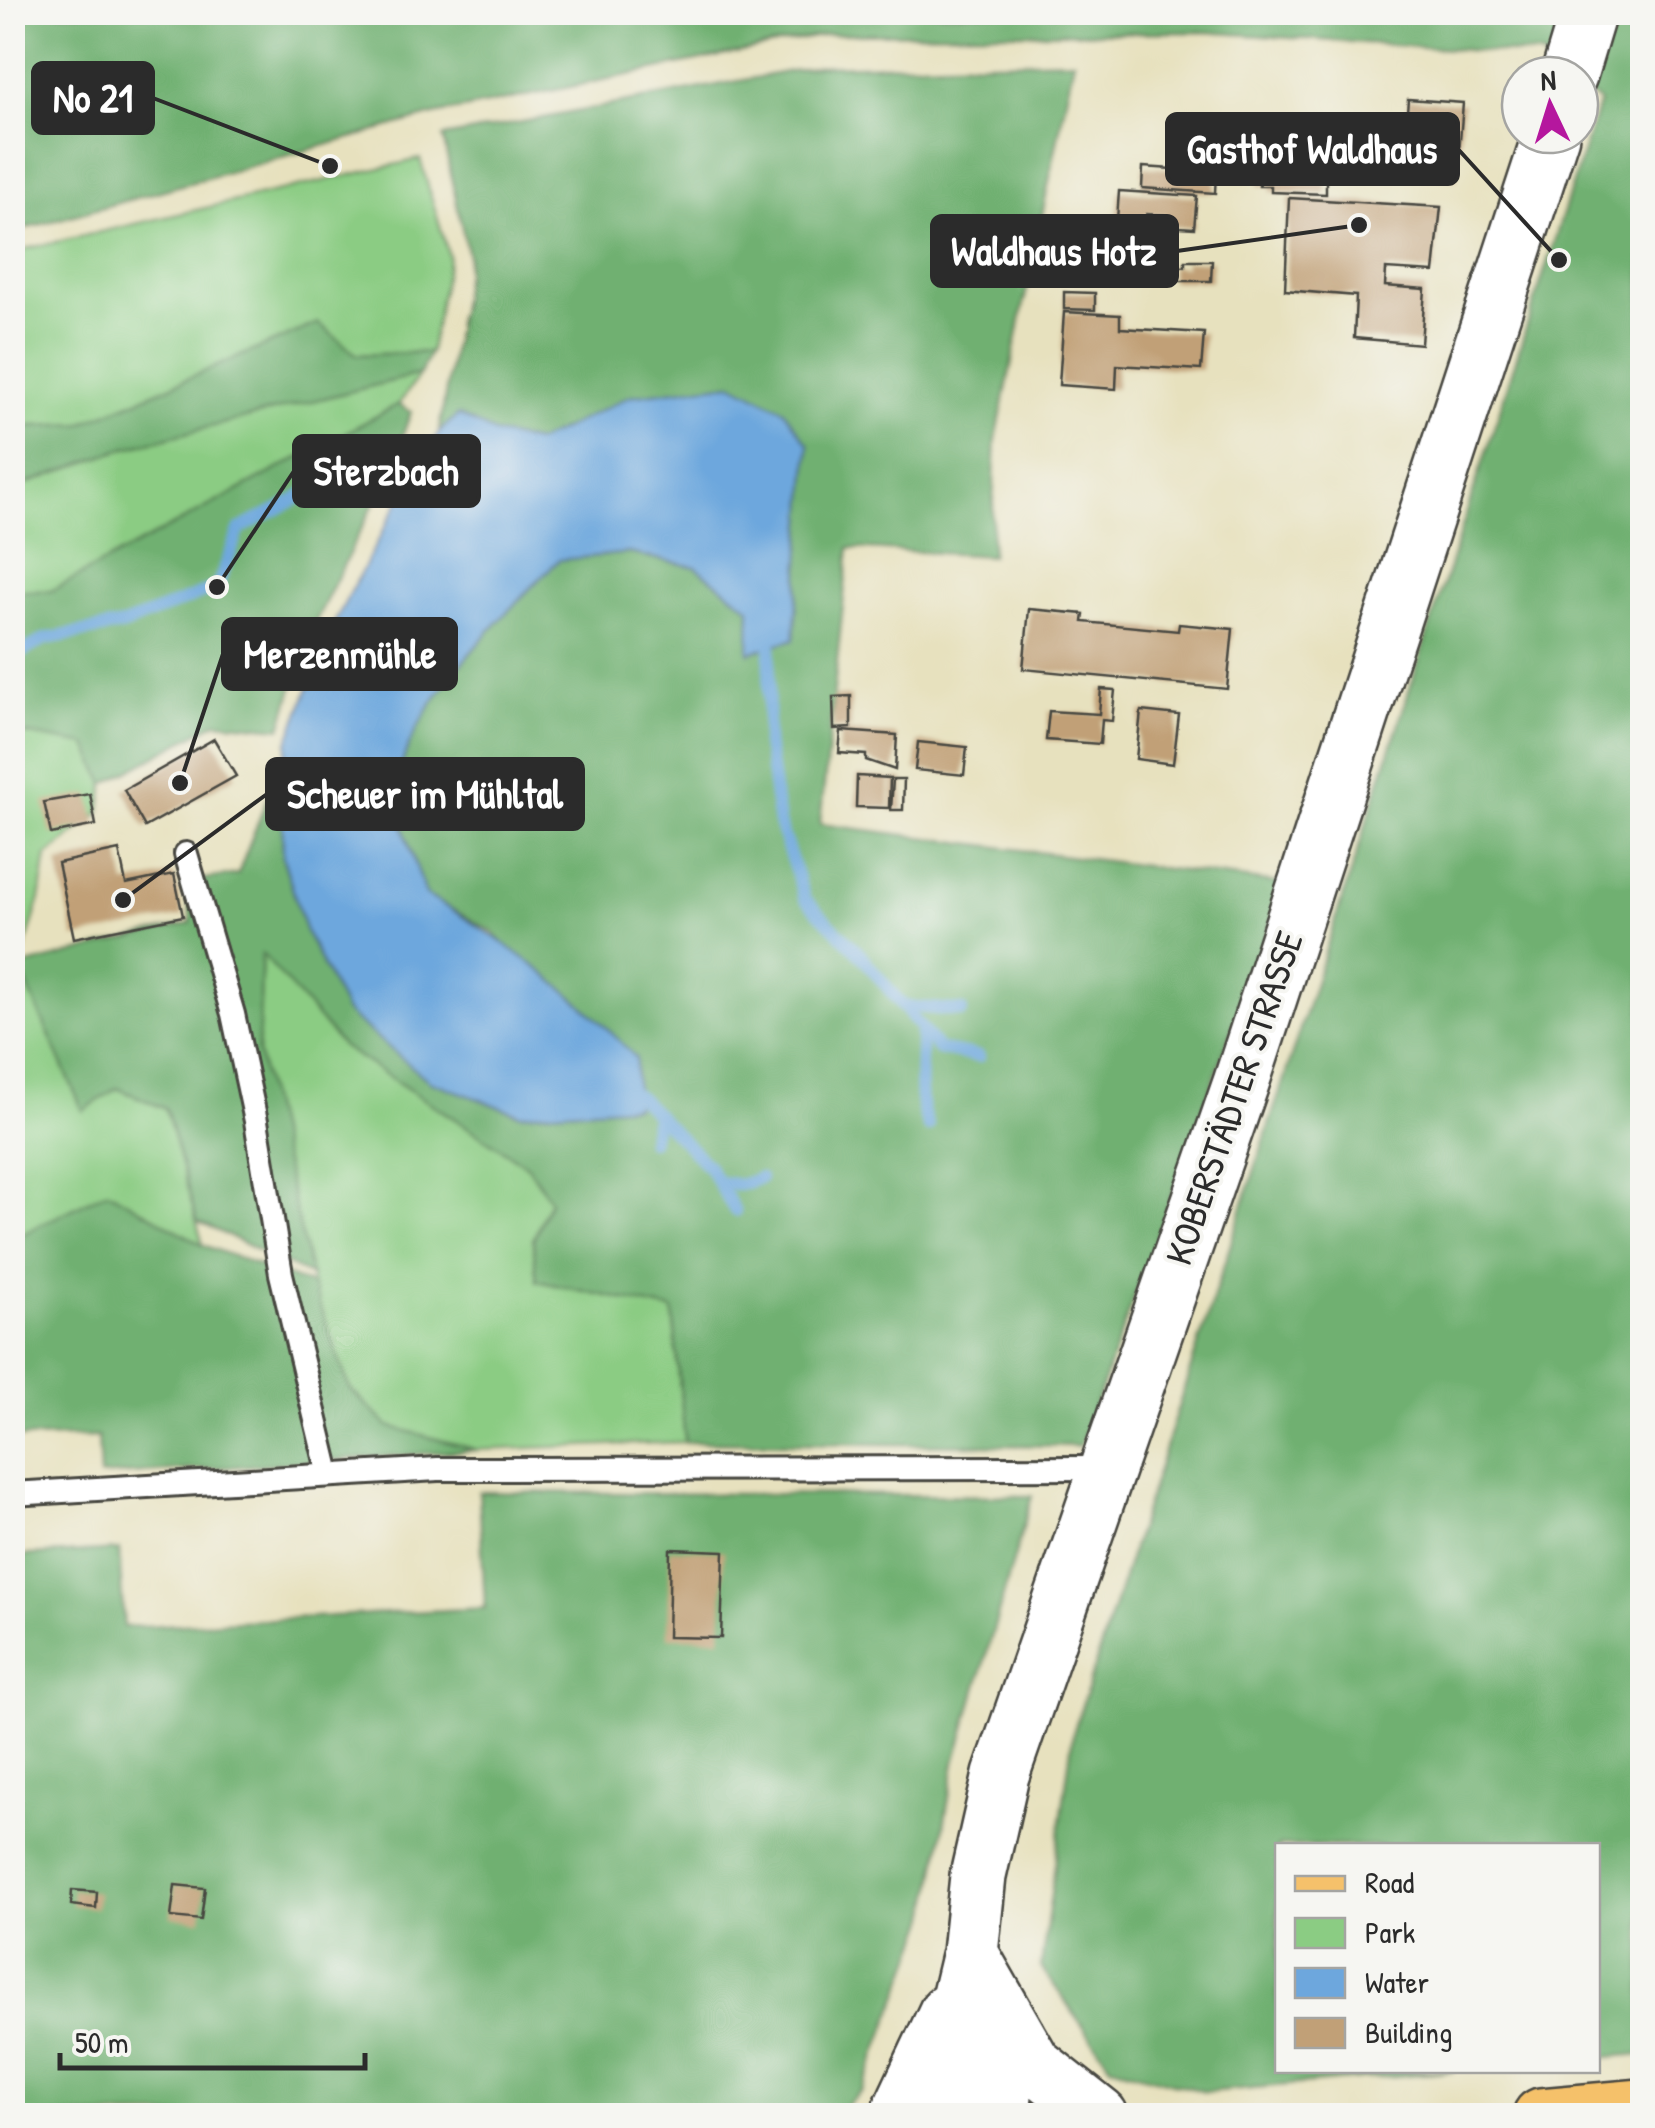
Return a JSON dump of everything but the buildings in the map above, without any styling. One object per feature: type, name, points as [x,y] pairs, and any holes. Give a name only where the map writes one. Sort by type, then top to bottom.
[{"type":"main road","points":[[1541,2116],[1642,2107]]},
{"type":"street","points":[[1575,55],[1588,12]]},
{"type":"street","name":"KOBERSTÄDTER STRASSE","points":[[970,1953],[978,1876],[1001,1774],[1241,1083],[1546,155]]},
{"type":"street","points":[[898,2116],[924,2066],[970,1953]]},
{"type":"street","points":[[959,2116],[954,2024],[970,1953]]},
{"type":"street","points":[[970,1953],[1006,2074],[1002,2116]]},
{"type":"street","points":[[970,1953],[1033,2063],[1100,2116]]},
{"type":"lane","points":[[186,854],[233,1014],[281,1274],[329,1474]]},
{"type":"lane","points":[[12,1494],[190,1487],[329,1474],[567,1468],[1105,1468]]},
{"type":"green space","points":[[13,13],[1642,13],[1642,68],[1632,100],[1642,103],[1642,2054],[1600,2058],[1600,1843],[1275,1843],[1275,2073],[1430,2073],[1205,2092],[1111,2066],[1041,1967],[1073,1733],[1582,155],[1600,155],[1600,55],[1540,55],[1204,32],[828,34],[434,115],[13,232]]},
{"type":"green space","points":[[1074,60],[996,439],[991,556],[849,548],[820,824],[1285,884],[1080,1446],[685,1442],[673,1310],[537,1281],[533,1240],[550,1200],[528,1166],[343,1047],[262,954],[258,1052],[311,1276],[197,1221],[166,1109],[117,1088],[83,1111],[19,967],[191,923],[186,882],[238,874],[275,778],[282,781],[283,859],[306,932],[346,1012],[429,1081],[519,1114],[636,1106],[493,932],[426,895],[398,806],[399,775],[410,742],[454,673],[558,560],[629,553],[696,567],[750,608],[750,652],[794,639],[809,445],[732,383],[630,396],[537,442],[496,434],[458,415],[439,432],[468,257],[443,137],[817,66]]},
{"type":"green space","points":[[420,159],[449,256],[430,352],[357,355],[317,324],[81,424],[13,427],[12,252]]},
{"type":"green space","points":[[318,323],[357,355],[430,352],[420,374],[122,449],[13,489],[13,427],[81,424]]},
{"type":"green space","points":[[420,374],[399,404],[51,591],[13,591],[13,489],[122,449]]},
{"type":"green space","points":[[399,404],[411,412],[389,473],[309,635],[281,728],[217,722],[105,784],[87,745],[13,732],[13,591],[51,591]]},
{"type":"green space","points":[[19,730],[87,745],[105,784],[100,813],[47,856],[40,899],[19,967],[83,1110],[117,1088],[166,1109],[203,1245],[108,1191],[13,1239],[12,732]]},
{"type":"green space","points":[[262,953],[343,1047],[528,1165],[550,1200],[533,1240],[537,1281],[673,1310],[685,1442],[477,1450],[388,1426],[350,1389],[312,1285],[258,1052]]},
{"type":"green space","points":[[108,1191],[203,1245],[312,1285],[350,1389],[388,1426],[477,1450],[100,1476],[98,1437],[13,1438],[13,1239]]},
{"type":"green space","points":[[479,1492],[1032,1496],[955,1763],[928,1917],[863,2090],[836,2115],[13,2116],[13,1556],[119,1550],[124,1627],[485,1608]]},
{"type":"water","points":[[732,383],[784,410],[809,445],[794,639],[749,653],[750,608],[696,567],[629,553],[559,560],[454,673],[410,742],[399,775],[400,817],[426,895],[538,968],[636,1058],[636,1106],[520,1114],[429,1081],[346,1012],[306,932],[283,858],[282,781],[288,742],[333,625],[420,462],[439,432],[458,415],[496,434],[537,442],[630,396]]},
{"type":"waterway","points":[[12,658],[45,639],[124,625],[217,587],[240,529],[295,500],[367,445],[387,446],[435,468]]},
{"type":"waterway","points":[[771,631],[767,743],[779,823],[805,899],[860,954],[938,1049],[979,1057]]},
{"type":"waterway","points":[[902,1006],[962,1011]]},
{"type":"waterway","points":[[921,1029],[921,1091],[928,1126]]},
{"type":"waterway","points":[[625,1089],[639,1097],[708,1166],[735,1211]]},
{"type":"waterway","points":[[651,1141],[657,1114]]},
{"type":"waterway","points":[[720,1182],[740,1185],[760,1178]]},
{"type":"place","name":"No 21","points":[[330,166]]},
{"type":"place","name":"Waldhaus Hotz","points":[[1359,225]]},
{"type":"place","name":"Gasthof Waldhaus","points":[[1559,260]]},
{"type":"place","name":"Sterzbach","points":[[217,587]]},
{"type":"place","name":"Merzenmühle","points":[[180,783]]},
{"type":"place","name":"Scheuer im Mühltal","points":[[123,900]]}]
